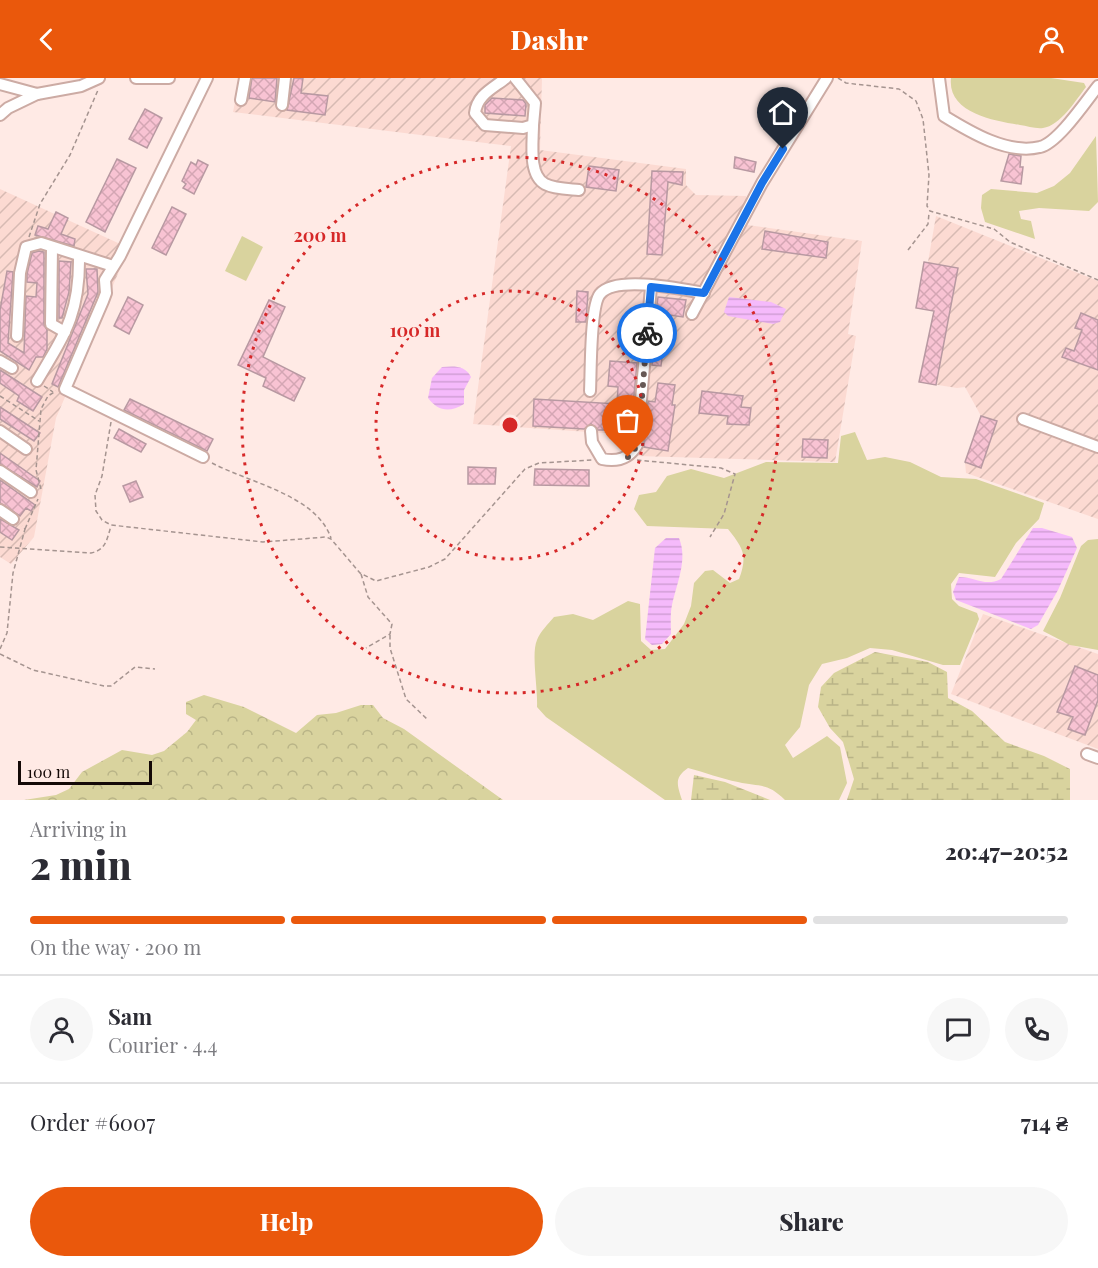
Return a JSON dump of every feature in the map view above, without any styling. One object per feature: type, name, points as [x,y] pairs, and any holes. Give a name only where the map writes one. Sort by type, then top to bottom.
[{"type":"lane","points":[[136,78],[169,78]]},
{"type":"lane","points":[[203,457],[65,389],[106,293],[105,280],[120,256],[207,78]]},
{"type":"lane","points":[[241,100],[245,78]]},
{"type":"lane","points":[[282,105],[285,78]]},
{"type":"lane","points":[[506,78],[482,96],[475,113],[478,120],[485,125],[507,128],[533,125]]},
{"type":"lane","points":[[516,78],[535,103],[533,154],[537,176],[545,184],[579,190]]},
{"type":"lane","points":[[692,314],[762,183],[827,78]]},
{"type":"lane","points":[[939,78],[944,116],[974,134],[1015,147],[1041,147],[1056,137],[1098,87]]},
{"type":"lane","points":[[0,115],[8,108],[37,94],[100,82]]},
{"type":"lane","points":[[0,84],[37,94]]},
{"type":"lane","points":[[17,336],[20,273],[26,247],[41,243],[113,266]]},
{"type":"lane","points":[[52,248],[51,324],[65,332]]},
{"type":"lane","points":[[37,381],[65,332],[78,297],[79,256]]},
{"type":"lane","points":[[590,391],[595,307],[600,294],[613,286],[633,284],[704,293]]},
{"type":"lane","points":[[591,431],[592,442],[602,459],[619,460],[628,457],[637,446],[651,287]]},
{"type":"lane","points":[[0,361],[12,369]]},
{"type":"lane","points":[[1023,419],[1098,447]]},
{"type":"lane","points":[[0,431],[26,449]]},
{"type":"lane","points":[[0,471],[31,492]]},
{"type":"lane","points":[[0,510],[13,519]]},
{"type":"path","points":[[838,78],[846,83],[899,89],[916,101],[923,119],[929,176],[927,207],[930,211],[928,224],[908,250]]},
{"type":"path","points":[[26,247],[40,204],[70,155],[100,82]]},
{"type":"path","points":[[930,211],[994,229],[1010,242],[1098,280]]},
{"type":"path","points":[[0,649],[7,633],[9,600],[19,549],[40,490],[41,480],[36,470],[40,422],[45,400],[53,392],[65,389]]},
{"type":"path","points":[[0,396],[40,422]]},
{"type":"path","points":[[112,412],[105,460],[95,495],[96,510],[102,520],[111,525],[263,542],[321,537],[331,539]]},
{"type":"path","points":[[203,457],[236,476],[304,505],[320,517],[331,539],[360,573],[368,597],[391,620],[390,648],[406,699],[427,719]]},
{"type":"path","points":[[628,457],[721,468],[735,474],[724,513],[710,537]]},
{"type":"path","points":[[360,573],[376,581],[387,580],[429,567],[445,559],[497,503],[520,473],[533,465],[602,459]]},
{"type":"path","points":[[13,519],[25,529]]},
{"type":"path","points":[[0,547],[78,553],[99,551],[105,546],[111,525]]},
{"type":"path","points":[[366,648],[390,634]]},
{"type":"path","points":[[0,654],[33,670],[104,686],[111,686],[135,667],[155,669]]},
{"type":"shaded area","points":[[240,78],[542,78],[540,150],[686,169],[686,185],[696,195],[746,196],[747,225],[862,241],[848,334],[856,336],[835,462],[637,456],[640,431],[614,430],[604,433],[473,424],[511,146],[233,112]]},
{"type":"shaded area","points":[[0,189],[129,248],[56,418],[34,537],[11,564],[0,557]]},
{"type":"shaded area","points":[[936,216],[1098,281],[1098,519],[966,473],[965,462],[981,416],[965,387],[957,388],[919,382],[934,311],[916,308],[924,262],[928,262]]},
{"type":"shaded area","points":[[729,297],[771,302],[786,309],[780,322],[773,324],[728,316],[724,312]]},
{"type":"shaded area","points":[[442,367],[462,368],[471,377],[464,390],[464,404],[453,409],[440,408],[428,398],[432,378]]},
{"type":"shaded area","points":[[1033,528],[1042,528],[1072,537],[1077,548],[1058,590],[1038,625],[1031,629],[956,600],[953,592],[959,577],[985,582],[1001,579]]},
{"type":"shaded area","points":[[666,538],[679,538],[682,555],[681,571],[671,608],[671,634],[662,644],[652,645],[645,639],[655,548]]},
{"type":"shaded area","points":[[983,614],[1098,654],[1098,749],[951,694]]},
{"type":"green space","points":[[951,78],[1051,78],[1084,83],[1086,87],[1061,118],[1049,126],[1037,128],[998,121],[974,113],[956,100]]},
{"type":"green space","points":[[1096,136],[1098,202],[1089,211],[1039,208],[1019,211],[1021,219],[1031,221],[1035,239],[985,222],[981,208],[982,195],[991,189],[1037,193],[1054,186],[1070,173]]},
{"type":"green space","points":[[242,236],[263,247],[246,281],[225,271]]},
{"type":"green space","points":[[855,432],[867,460],[885,457],[910,462],[941,477],[976,479],[1044,503],[1039,519],[1016,543],[995,577],[959,573],[951,584],[952,599],[959,606],[977,613],[979,619],[960,665],[943,665],[892,650],[870,648],[847,658],[822,664],[809,685],[800,727],[785,745],[793,758],[827,736],[840,747],[847,783],[839,800],[785,800],[773,790],[763,786],[732,781],[688,768],[680,775],[678,782],[682,800],[665,800],[546,717],[537,707],[535,646],[540,634],[554,617],[573,614],[593,620],[628,601],[640,604],[641,641],[651,650],[665,649],[684,624],[691,606],[694,583],[705,571],[713,570],[730,583],[739,579],[743,552],[728,529],[647,526],[634,509],[639,495],[656,492],[667,476],[691,469],[724,478],[766,462],[838,463],[841,436]]},
{"type":"green space","points":[[1098,539],[1098,650],[1070,645],[1043,631],[1060,598],[1081,546],[1088,540]]},
{"type":"green space","points":[[875,652],[928,662],[947,672],[948,698],[972,711],[1005,742],[1044,756],[1070,769],[1070,800],[847,800],[854,779],[843,742],[830,728],[818,707],[821,687],[834,673]]},
{"type":"green space","points":[[204,695],[244,707],[296,733],[317,715],[336,713],[361,705],[373,705],[383,718],[404,729],[503,800],[24,800],[56,795],[69,789],[82,772],[122,750],[152,755],[164,751],[187,732],[196,720],[186,714],[186,702]]},
{"type":"green space","points":[[694,775],[725,782],[770,800],[691,800]]},
{"type":"building","points":[[252,78],[277,78],[275,102],[249,98]]},
{"type":"building","points":[[294,78],[303,78],[301,93],[328,96],[325,115],[287,110]]},
{"type":"building","points":[[492,98],[523,100],[526,104],[525,116],[485,113],[485,105]]},
{"type":"building","points":[[145,109],[162,118],[147,148],[129,139]]},
{"type":"building","points":[[1009,154],[1021,156],[1020,167],[1023,167],[1021,184],[1001,181]]},
{"type":"building","points":[[735,157],[756,162],[754,172],[734,168]]},
{"type":"building","points":[[117,159],[136,168],[105,232],[86,222]]},
{"type":"building","points":[[198,160],[208,165],[194,194],[183,188],[186,184],[182,181],[191,162],[196,165]]},
{"type":"building","points":[[589,166],[619,170],[616,191],[586,187]]},
{"type":"building","points":[[652,171],[683,172],[682,185],[668,182],[662,255],[647,254]]},
{"type":"building","points":[[172,207],[186,214],[166,255],[152,248]]},
{"type":"building","points":[[56,212],[68,218],[61,234],[75,239],[74,246],[35,235],[38,226],[48,229]]},
{"type":"building","points":[[765,231],[828,242],[826,258],[762,249]]},
{"type":"building","points":[[44,252],[44,324],[47,330],[47,349],[43,357],[36,357],[29,370],[0,351],[0,310],[7,271],[13,272],[8,343],[24,353],[26,296],[36,297],[37,283],[27,282],[27,274],[32,253]]},
{"type":"building","points":[[59,261],[71,262],[69,292],[62,318],[59,318]]},
{"type":"building","points":[[924,262],[958,268],[936,385],[919,382],[934,311],[916,308]]},
{"type":"building","points":[[86,269],[97,269],[98,292],[58,387],[52,384],[88,294]]},
{"type":"building","points":[[577,291],[588,292],[586,322],[576,322]]},
{"type":"building","points":[[128,297],[143,305],[129,334],[114,326]]},
{"type":"building","points":[[658,297],[686,300],[683,317],[656,313]]},
{"type":"building","points":[[269,300],[285,307],[263,357],[305,378],[294,401],[263,386],[266,378],[238,365]]},
{"type":"building","points":[[1081,313],[1098,320],[1098,370],[1062,357],[1066,348],[1074,351],[1082,330],[1075,328]]},
{"type":"building","points":[[654,334],[665,334],[661,366],[652,365]]},
{"type":"building","points":[[610,361],[637,363],[631,428],[605,426],[605,430],[598,430],[591,424],[584,429],[533,426],[534,399],[617,404],[618,387],[608,386]]},
{"type":"building","points":[[0,370],[42,397],[33,411],[17,401],[19,396],[0,383]]},
{"type":"building","points":[[658,383],[675,385],[672,405],[675,405],[668,451],[644,447],[648,401],[655,402]]},
{"type":"building","points":[[702,391],[743,396],[741,407],[751,408],[749,425],[727,424],[728,416],[699,413]]},
{"type":"building","points":[[130,399],[213,439],[207,451],[124,410]]},
{"type":"building","points":[[0,407],[40,433],[34,441],[0,419]]},
{"type":"building","points":[[981,416],[997,421],[981,468],[965,462]]},
{"type":"building","points":[[119,429],[146,444],[141,452],[114,438]]},
{"type":"building","points":[[803,439],[828,440],[827,458],[802,457]]},
{"type":"building","points":[[0,453],[40,481],[37,487],[0,464]]},
{"type":"building","points":[[468,467],[496,468],[495,484],[468,484]]},
{"type":"building","points":[[535,469],[589,470],[589,486],[534,485]]},
{"type":"building","points":[[0,480],[35,505],[31,511],[26,508],[20,516],[0,503]]},
{"type":"building","points":[[136,481],[143,497],[130,502],[123,486]]},
{"type":"building","points":[[0,519],[19,530],[12,540],[0,532]]},
{"type":"building","points":[[1075,666],[1098,675],[1098,700],[1085,735],[1068,729],[1073,717],[1057,712]]},
{"type":"way so far","points":[[628,457],[637,446],[639,436],[647,333]]},
{"type":"route","points":[[647,333],[651,287],[704,293],[740,229],[762,183],[783,149]]}]
